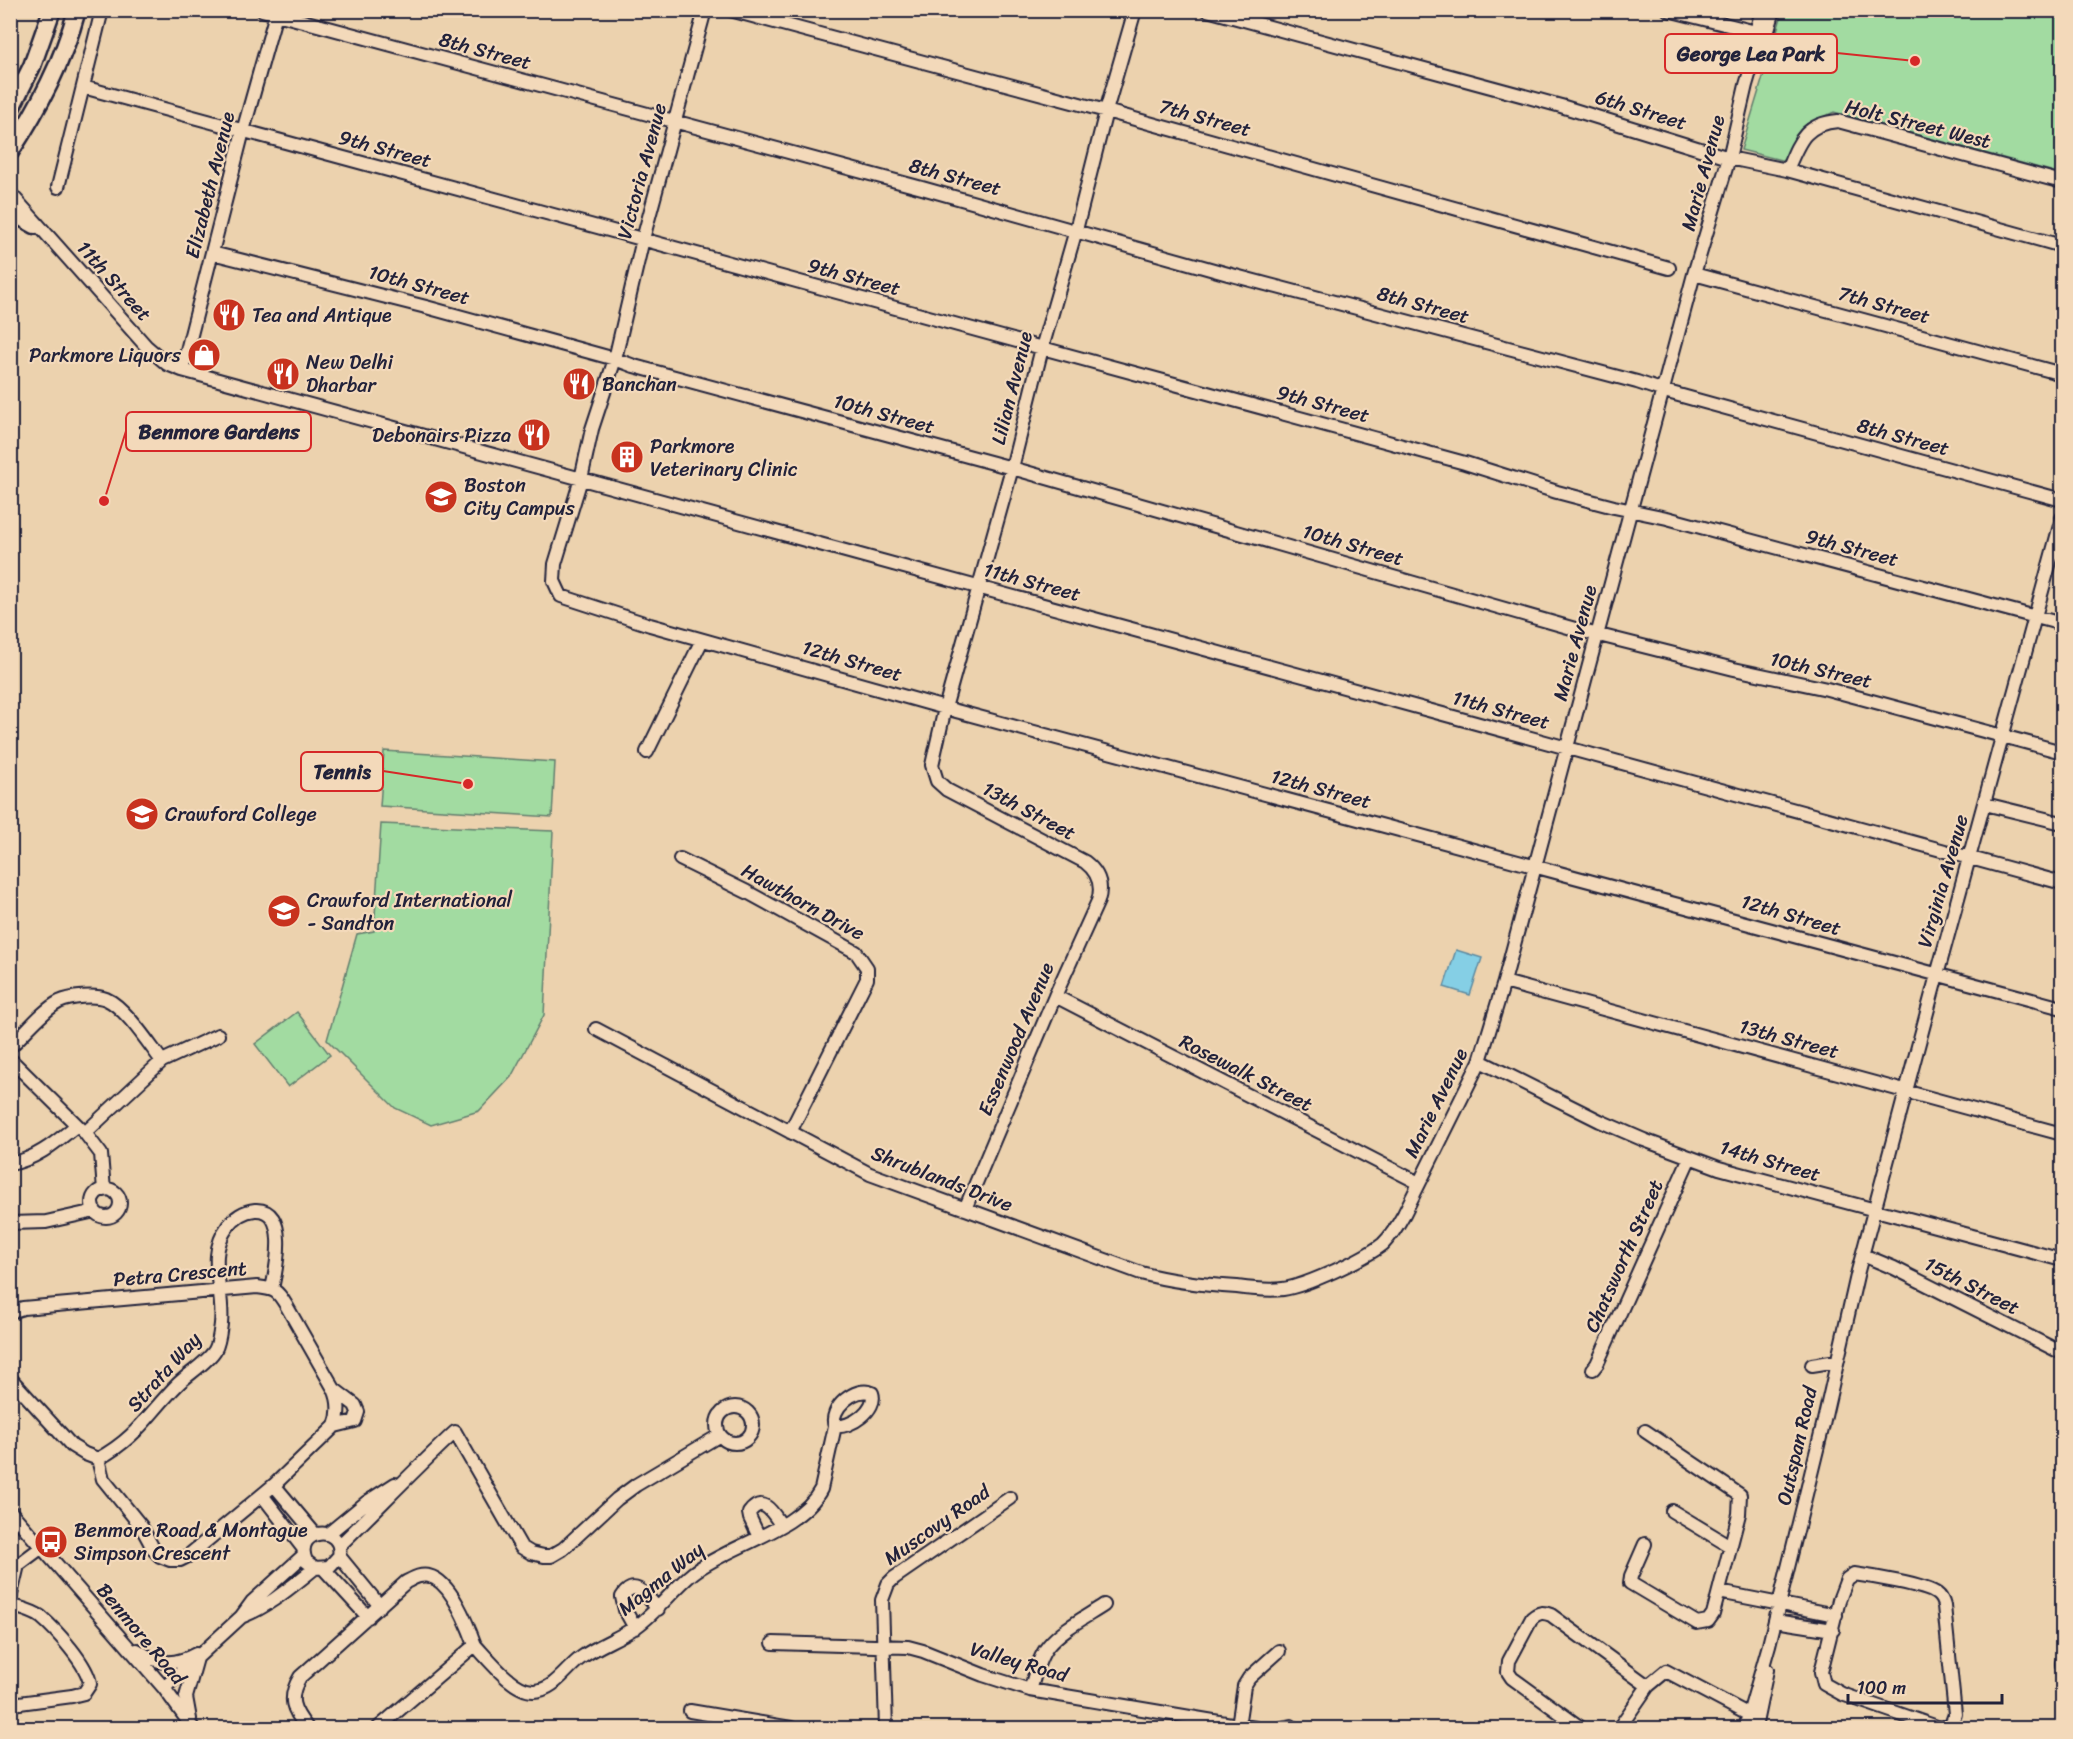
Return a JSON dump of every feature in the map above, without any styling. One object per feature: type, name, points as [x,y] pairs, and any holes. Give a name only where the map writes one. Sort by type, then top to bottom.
[{"type":"main road","points":[[10,110],[32,66],[52,10]]},
{"type":"main road","points":[[10,152],[36,110],[55,72],[67,45],[77,10]]},
{"type":"main road","points":[[10,211],[39,228]]},
{"type":"street","points":[[58,187],[102,10]]},
{"type":"street","name":"8th Street","points":[[262,10],[1076,230],[1228,274],[1637,382],[2062,500]]},
{"type":"street","name":"Victoria Avenue","points":[[615,359],[643,239],[705,10]]},
{"type":"street","name":"7th Street","points":[[730,10],[1106,111],[1669,268]]},
{"type":"street","name":"Lilian Avenue","points":[[934,776],[933,759],[945,708],[1135,10]]},
{"type":"street","name":"6th Street","points":[[1207,10],[1561,106],[1729,158],[1787,170],[2062,246]]},
{"type":"street","points":[[1668,10],[1756,32]]},
{"type":"street","name":"Marie Avenue","points":[[1758,48],[1756,32],[1762,10]]},
{"type":"street","name":"Marie Avenue","points":[[1299,1285],[1362,1257],[1382,1244],[1396,1229],[1480,1061],[1504,982],[1694,274],[1729,158],[1744,95],[1758,48],[1767,34],[1774,10]]},
{"type":"street","name":"Elizabeth Avenue","points":[[182,370],[243,131],[277,13]]},
{"type":"street","name":"9th Street","points":[[83,87],[1465,463],[1557,492],[1667,518],[2062,624]]},
{"type":"street","name":"Holt Street West","points":[[1787,170],[1803,135],[1818,125],[1839,122],[2062,182]]},
{"type":"street","name":"11th Street","points":[[10,193],[146,346],[167,364],[182,370],[2062,883]]},
{"type":"street","name":"11th Street","points":[[10,205],[39,228]]},
{"type":"street","name":"10th Street","points":[[213,253],[426,307],[1012,468],[1575,629],[1734,669],[1827,689],[2062,752]]},
{"type":"street","name":"7th Street","points":[[1694,274],[2062,374]]},
{"type":"street","points":[[581,479],[592,429],[615,359]]},
{"type":"street","name":"12th Street","points":[[581,479],[554,570],[558,593],[572,600],[702,640],[945,708],[2062,1008]]},
{"type":"street","name":"Virginia Avenue","points":[[1863,1255],[2062,518]]},
{"type":"street","points":[[647,752],[702,640]]},
{"type":"street","name":"13th Street","points":[[934,776],[947,790],[1085,862],[1095,871],[1100,884]]},
{"type":"street","points":[[1985,804],[2062,823]]},
{"type":"street","name":"Hawthorn Drive","points":[[681,859],[747,892],[856,952],[867,968],[867,979],[790,1132]]},
{"type":"street","name":"Essenwood Avenue","points":[[965,1209],[1055,996],[1098,901],[1100,884]]},
{"type":"street","name":"13th Street","points":[[1504,982],[2062,1134]]},
{"type":"street","name":"Rosewalk Street","points":[[1055,996],[1419,1183]]},
{"type":"street","points":[[10,1047],[60,1002],[100,997],[114,1004],[126,1016],[162,1061]]},
{"type":"street","name":"Shrublands Drive","points":[[596,1029],[887,1182],[1159,1278],[1257,1289],[1283,1289],[1299,1285]]},
{"type":"street","points":[[10,1164],[23,1162],[81,1129],[162,1061],[218,1035]]},
{"type":"street","points":[[10,1059],[81,1129],[101,1154],[104,1190]]},
{"type":"street","name":"14th Street","points":[[1480,1061],[1600,1121],[1719,1168],[2062,1260]]},
{"type":"street","name":"Chatsworth Street","points":[[1593,1369],[1598,1364],[1689,1157]]},
{"type":"street","points":[[104,1190],[117,1194],[119,1207],[114,1214],[106,1217],[98,1214],[93,1207],[93,1198],[104,1190]]},
{"type":"street","name":"Strata Way","points":[[98,1459],[134,1435],[178,1384],[214,1352],[222,1322],[216,1254],[218,1243],[229,1224],[238,1216],[256,1210],[264,1212],[270,1217],[278,1233],[279,1247],[273,1289]]},
{"type":"street","points":[[10,1223],[46,1222],[95,1211]]},
{"type":"street","name":"15th Street","points":[[1863,1255],[1894,1268],[2062,1353]]},
{"type":"street","name":"Outspan Road","points":[[1745,1728],[1753,1721],[1766,1679],[1769,1645],[1863,1255]]},
{"type":"street","name":"Petra Crescent","points":[[10,1312],[23,1308],[110,1299],[257,1287],[273,1289],[286,1305],[334,1389],[339,1405],[335,1426]]},
{"type":"street","points":[[1812,1365],[1837,1361]]},
{"type":"street","points":[[10,1378],[72,1446],[98,1459],[103,1479],[141,1526],[153,1550],[160,1557],[170,1560],[180,1560],[188,1556],[274,1485],[335,1426],[355,1421],[358,1412],[355,1405],[334,1389]]},
{"type":"street","name":"Magma Way","points":[[475,1645],[518,1688],[532,1691],[549,1686],[579,1658],[635,1628],[658,1609],[695,1571],[781,1525],[806,1508],[817,1497],[827,1468],[836,1426]]},
{"type":"street","points":[[242,1617],[275,1600],[320,1568],[333,1564],[339,1551],[404,1479],[455,1431],[521,1547],[531,1553],[544,1556],[551,1556],[563,1549],[617,1499],[636,1485],[720,1435]]},
{"type":"street","points":[[1645,1431],[1740,1495],[1740,1507],[1710,1619],[1701,1624],[1630,1583],[1645,1544]]},
{"type":"street","points":[[328,1534],[367,1502],[404,1479]]},
{"type":"street","points":[[274,1485],[315,1534]]},
{"type":"street","points":[[262,1495],[304,1551],[306,1561],[320,1568],[368,1617]]},
{"type":"street","name":"Muscovy Road","points":[[886,1728],[882,1600],[888,1584],[915,1562],[1010,1498]]},
{"type":"street","points":[[759,1537],[750,1518],[749,1513],[753,1508],[764,1505],[781,1525]]},
{"type":"street","name":"Benmore Road","points":[[10,1511],[164,1688],[193,1728]]},
{"type":"street","points":[[1672,1511],[1730,1546]]},
{"type":"street","points":[[164,1688],[242,1617],[252,1602],[304,1551],[308,1539],[315,1534],[328,1534],[333,1537],[339,1551],[380,1606]]},
{"type":"street","points":[[10,1599],[14,1565],[42,1548]]},
{"type":"street","points":[[1854,1574],[1923,1588],[1937,1594],[1944,1606],[1955,1714],[1951,1725],[1940,1728],[1827,1687],[1821,1675],[1833,1630],[1845,1582],[1854,1574]]},
{"type":"street","points":[[307,1728],[294,1709],[292,1696],[300,1677],[406,1582],[417,1576],[433,1577],[457,1604],[475,1645],[378,1728]]},
{"type":"street","points":[[635,1628],[622,1603],[622,1597],[627,1590],[631,1588],[640,1590],[658,1609]]},
{"type":"street","points":[[1719,1592],[1836,1615]]},
{"type":"street","points":[[10,1605],[40,1617],[82,1662],[90,1684],[84,1693],[12,1704]]},
{"type":"street","points":[[1030,1690],[1040,1659],[1047,1647],[1056,1638],[1104,1605]]},
{"type":"street","points":[[1581,1728],[1512,1678],[1508,1672],[1509,1661],[1532,1618],[1537,1614],[1544,1612],[1551,1615],[1648,1686]]},
{"type":"street","points":[[1775,1621],[1833,1630]]},
{"type":"street","name":"Valley Road","points":[[773,1643],[885,1646],[923,1650],[983,1675],[1030,1690],[1255,1728]]},
{"type":"street","points":[[126,1644],[152,1660],[163,1663],[176,1662],[207,1648]]},
{"type":"street","points":[[1238,1726],[1244,1686],[1279,1652]]},
{"type":"street","points":[[193,1728],[186,1707],[186,1697],[197,1657]]},
{"type":"street","points":[[1619,1728],[1648,1686],[1662,1673],[1668,1671],[1753,1721]]},
{"type":"street","points":[[690,1711],[791,1728]]},
{"type":"green space","points":[[1783,11],[2062,11],[2062,174],[1834,112],[1807,124],[1785,161],[1741,150]]},
{"type":"green space","points":[[384,751],[555,762],[552,817],[380,806]]},
{"type":"green space","points":[[381,824],[553,831],[544,1015],[511,1077],[479,1111],[431,1125],[395,1108],[327,1040],[357,934],[374,931]]},
{"type":"green space","points":[[297,1012],[330,1055],[288,1087],[255,1044]]},
{"type":"water","points":[[1456,950],[1482,958],[1470,995],[1444,987]]},
{"type":"place","name":"George Lea Park","points":[[1915,61]]},
{"type":"place","name":"Tea and Antique","points":[[229,315]]},
{"type":"place","name":"Parkmore Liquors","points":[[204,355]]},
{"type":"place","name":"New Delhi Dharbar","points":[[283,374]]},
{"type":"place","name":"Banchan","points":[[579,384]]},
{"type":"place","name":"Debonairs Pizza","points":[[534,435]]},
{"type":"place","name":"Parkmore Veterinary Clinic","points":[[627,457]]},
{"type":"place","name":"Boston City Campus","points":[[441,497]]},
{"type":"place","name":"Benmore Gardens","points":[[104,501]]},
{"type":"place","name":"Tennis","points":[[468,784]]},
{"type":"place","name":"Crawford College","points":[[142,814]]},
{"type":"place","name":"Crawford International - Sandton","points":[[284,911]]},
{"type":"place","name":"Benmore Road & Montague Simpson Crescent","points":[[51,1542]]}]
